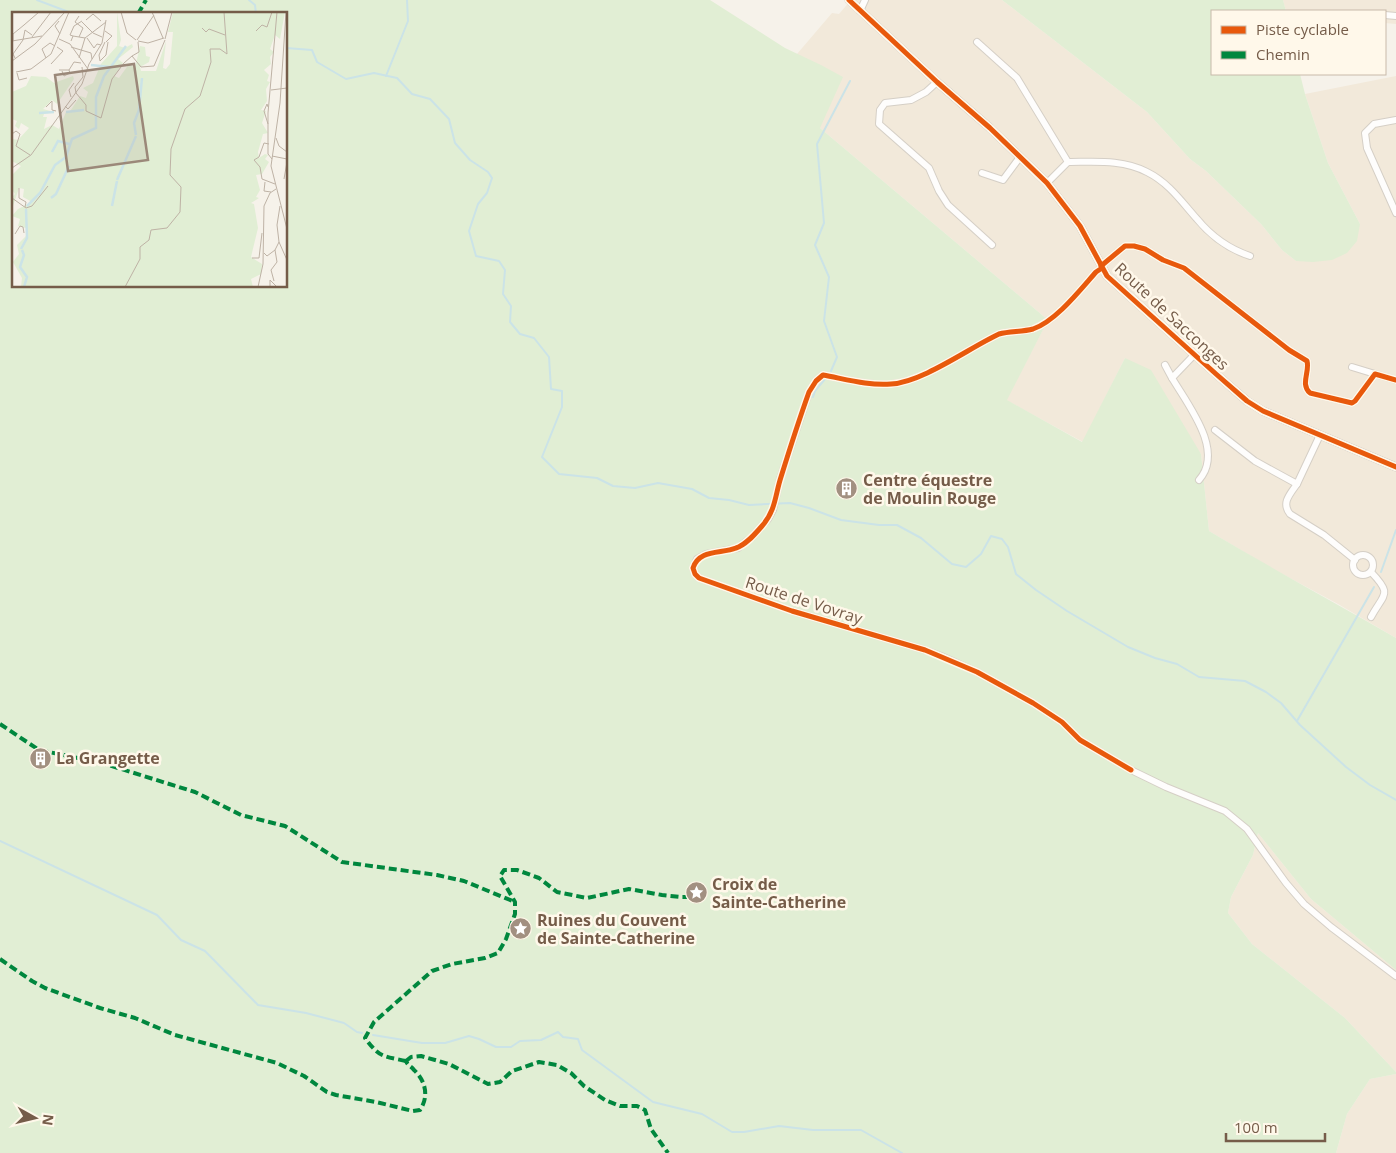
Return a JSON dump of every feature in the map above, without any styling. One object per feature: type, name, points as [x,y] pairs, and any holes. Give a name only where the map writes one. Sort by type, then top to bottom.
[{"type":"street","name":"Route de Sacconges","points":[[849,0],[1047,183],[1080,226],[1108,277],[1247,401],[1263,411],[1396,467]]},
{"type":"street","points":[[860,11],[865,0]]},
{"type":"street","points":[[977,42],[1017,78],[1068,162]]},
{"type":"street","points":[[937,82],[926,92],[911,100],[886,103],[880,110],[879,124],[929,168],[939,191],[948,205],[992,245]]},
{"type":"street","points":[[1396,120],[1374,124],[1366,133],[1367,148],[1396,213]]},
{"type":"street","points":[[982,173],[1003,180],[1020,157]]},
{"type":"street","points":[[1047,183],[1068,162],[1121,164],[1146,171],[1171,188],[1195,217],[1215,237],[1232,248],[1250,256]]},
{"type":"street","points":[[1102,267],[1125,246],[1134,246],[1145,249],[1163,260],[1184,268],[1289,350],[1307,361],[1308,368],[1305,384],[1306,389],[1310,393],[1352,403],[1375,374]]},
{"type":"street","name":"Route de Vovray","points":[[1102,267],[1054,316],[1040,326],[1030,330],[1008,331],[999,334],[908,381],[876,384],[823,375],[816,381],[809,392],[780,479],[773,510],[764,524],[738,548],[706,554],[697,559],[693,568],[694,574],[698,578],[792,611],[925,650],[977,672],[1041,708],[1062,722],[1080,740],[1094,749],[1166,787],[1225,811],[1247,828],[1286,883],[1304,904],[1396,976]]},
{"type":"street","points":[[1172,378],[1194,355]]},
{"type":"street","points":[[1165,365],[1202,430],[1207,444],[1207,469],[1199,480]]},
{"type":"street","points":[[1352,368],[1396,380]]},
{"type":"street","points":[[1214,430],[1255,461],[1297,484]]},
{"type":"street","points":[[1320,435],[1297,484],[1288,497],[1286,510],[1324,535],[1355,560]]},
{"type":"street","points":[[1363,555],[1367,556],[1373,564],[1370,572],[1362,575],[1357,573],[1354,570],[1355,560],[1363,555]]},
{"type":"street","points":[[1370,572],[1382,584],[1385,592],[1384,598],[1371,617]]},
{"type":"shaded area","points":[[851,0],[1002,0],[1147,112],[1190,159],[1206,171],[1261,224],[1282,250],[1296,261],[1360,224],[1328,163],[1305,94],[1396,76],[1396,638],[1209,531],[1201,454],[1125,358],[1083,442],[1006,400],[1048,320],[820,128],[797,54],[832,13],[839,14]]},
{"type":"shaded area","points":[[1283,0],[1396,0],[1396,24],[1386,23],[1386,10],[1286,10]]},
{"type":"shaded area","points":[[1258,833],[1311,899],[1396,970],[1396,1072],[1345,1018],[1252,944],[1228,913],[1231,897],[1253,855]]},
{"type":"shaded area","points":[[1396,1074],[1396,1153],[1336,1153],[1347,1114],[1370,1079]]},
{"type":"green space","points":[[0,0],[710,0],[785,48],[843,77],[820,128],[1048,320],[1007,400],[1082,442],[1125,358],[1151,370],[1201,454],[1209,531],[1396,638],[1396,970],[1311,899],[1258,833],[1253,855],[1231,897],[1228,913],[1252,944],[1345,1018],[1396,1072],[1396,1074],[1370,1079],[1347,1114],[1336,1153],[0,1153]]},
{"type":"green space","points":[[1002,0],[1283,0],[1286,10],[1211,10],[1211,75],[1300,75],[1328,163],[1360,224],[1357,241],[1347,253],[1332,260],[1296,261],[1282,250],[1261,224],[1206,171],[1190,159],[1147,112]]},
{"type":"waterway","points":[[37,0],[69,12]]},
{"type":"waterway","points":[[249,0],[255,5],[256,12]]},
{"type":"waterway","points":[[386,76],[408,21],[407,0]]},
{"type":"waterway","points":[[288,48],[312,50],[317,62],[346,79],[374,73],[397,78],[412,94],[430,99],[449,119],[455,143],[470,160],[488,172],[492,178],[487,193],[478,204],[469,231],[476,256],[499,261],[505,270],[503,294],[511,306],[510,322],[520,334],[534,338],[549,357],[551,389],[562,391],[562,407],[542,457],[559,474],[597,478],[613,486],[635,488],[658,483],[692,489],[709,498],[749,505],[790,503],[841,520],[879,525],[897,525],[921,538],[952,564],[966,567],[981,554],[991,536],[1002,539],[1008,547],[1016,574],[1067,611],[1128,647],[1155,658],[1177,664],[1199,677],[1245,681],[1266,692],[1281,703],[1300,725],[1346,767],[1370,785],[1396,800]]},
{"type":"waterway","points":[[831,371],[837,357],[824,321],[829,277],[815,245],[824,223],[817,144],[850,81]]},
{"type":"waterway","points":[[813,397],[815,391],[825,379]]},
{"type":"waterway","points":[[1381,572],[1396,530]]},
{"type":"waterway","points":[[1297,721],[1374,587]]},
{"type":"waterway","points":[[0,841],[157,915],[181,940],[205,951],[258,1005],[306,1013],[344,1023],[357,1032],[362,1033]]},
{"type":"waterway","points":[[373,1035],[422,1043],[445,1043],[469,1036],[496,1047],[511,1047],[520,1041],[541,1040],[558,1032],[563,1037],[578,1039],[582,1050],[653,1102],[702,1114],[732,1132],[744,1132],[779,1126],[813,1130],[861,1130],[902,1153]]},
{"type":"marked path","points":[[139,12],[146,0]]},
{"type":"marked path","points":[[0,724],[39,750],[102,763],[195,792],[241,815],[285,826],[342,862],[437,875],[464,881],[515,902]]},
{"type":"marked path","points":[[406,1061],[378,1053],[365,1038],[374,1022],[432,971],[498,953],[506,939],[515,914],[515,902],[500,876],[504,870],[517,870],[539,878],[557,892],[587,898],[629,889],[681,897],[690,897],[697,891]]},
{"type":"marked path","points":[[0,959],[45,988],[100,1008],[135,1018],[175,1035],[277,1063],[304,1076],[327,1092],[413,1111],[420,1110],[425,1100],[424,1084],[406,1061]]},
{"type":"marked path","points":[[406,1061],[411,1057],[421,1056],[449,1064],[488,1084],[500,1082],[512,1071],[539,1062],[557,1065],[571,1073],[584,1086],[605,1100],[620,1106],[637,1106],[645,1110],[651,1129],[668,1153]]},
{"type":"cycle path","points":[[849,0],[937,82],[990,128],[1047,183],[1080,226],[1107,276],[1247,401],[1263,411],[1396,467]]},
{"type":"cycle path","points":[[1101,266],[1125,246],[1134,246],[1145,249],[1163,260],[1184,268],[1289,350],[1307,361],[1305,382],[1310,393],[1352,403],[1375,374],[1396,380]]},
{"type":"cycle path","points":[[1102,268],[1059,312],[1042,325],[1029,330],[999,334],[931,371],[904,382],[874,384],[823,375],[816,381],[809,392],[784,466],[773,508],[767,520],[740,547],[705,555],[696,562],[693,568],[699,578],[792,611],[925,650],[977,672],[1033,703],[1062,722],[1080,740],[1131,770]]},
{"type":"place","name":"Centre équestre de Moulin Rouge","points":[[847,489]]},
{"type":"place","name":"La Grangette","points":[[40,758]]},
{"type":"place","name":"Croix de Sainte-Catherine","points":[[696,893]]},
{"type":"place","name":"Ruines du Couvent de Sainte-Catherine","points":[[521,929]]}]
